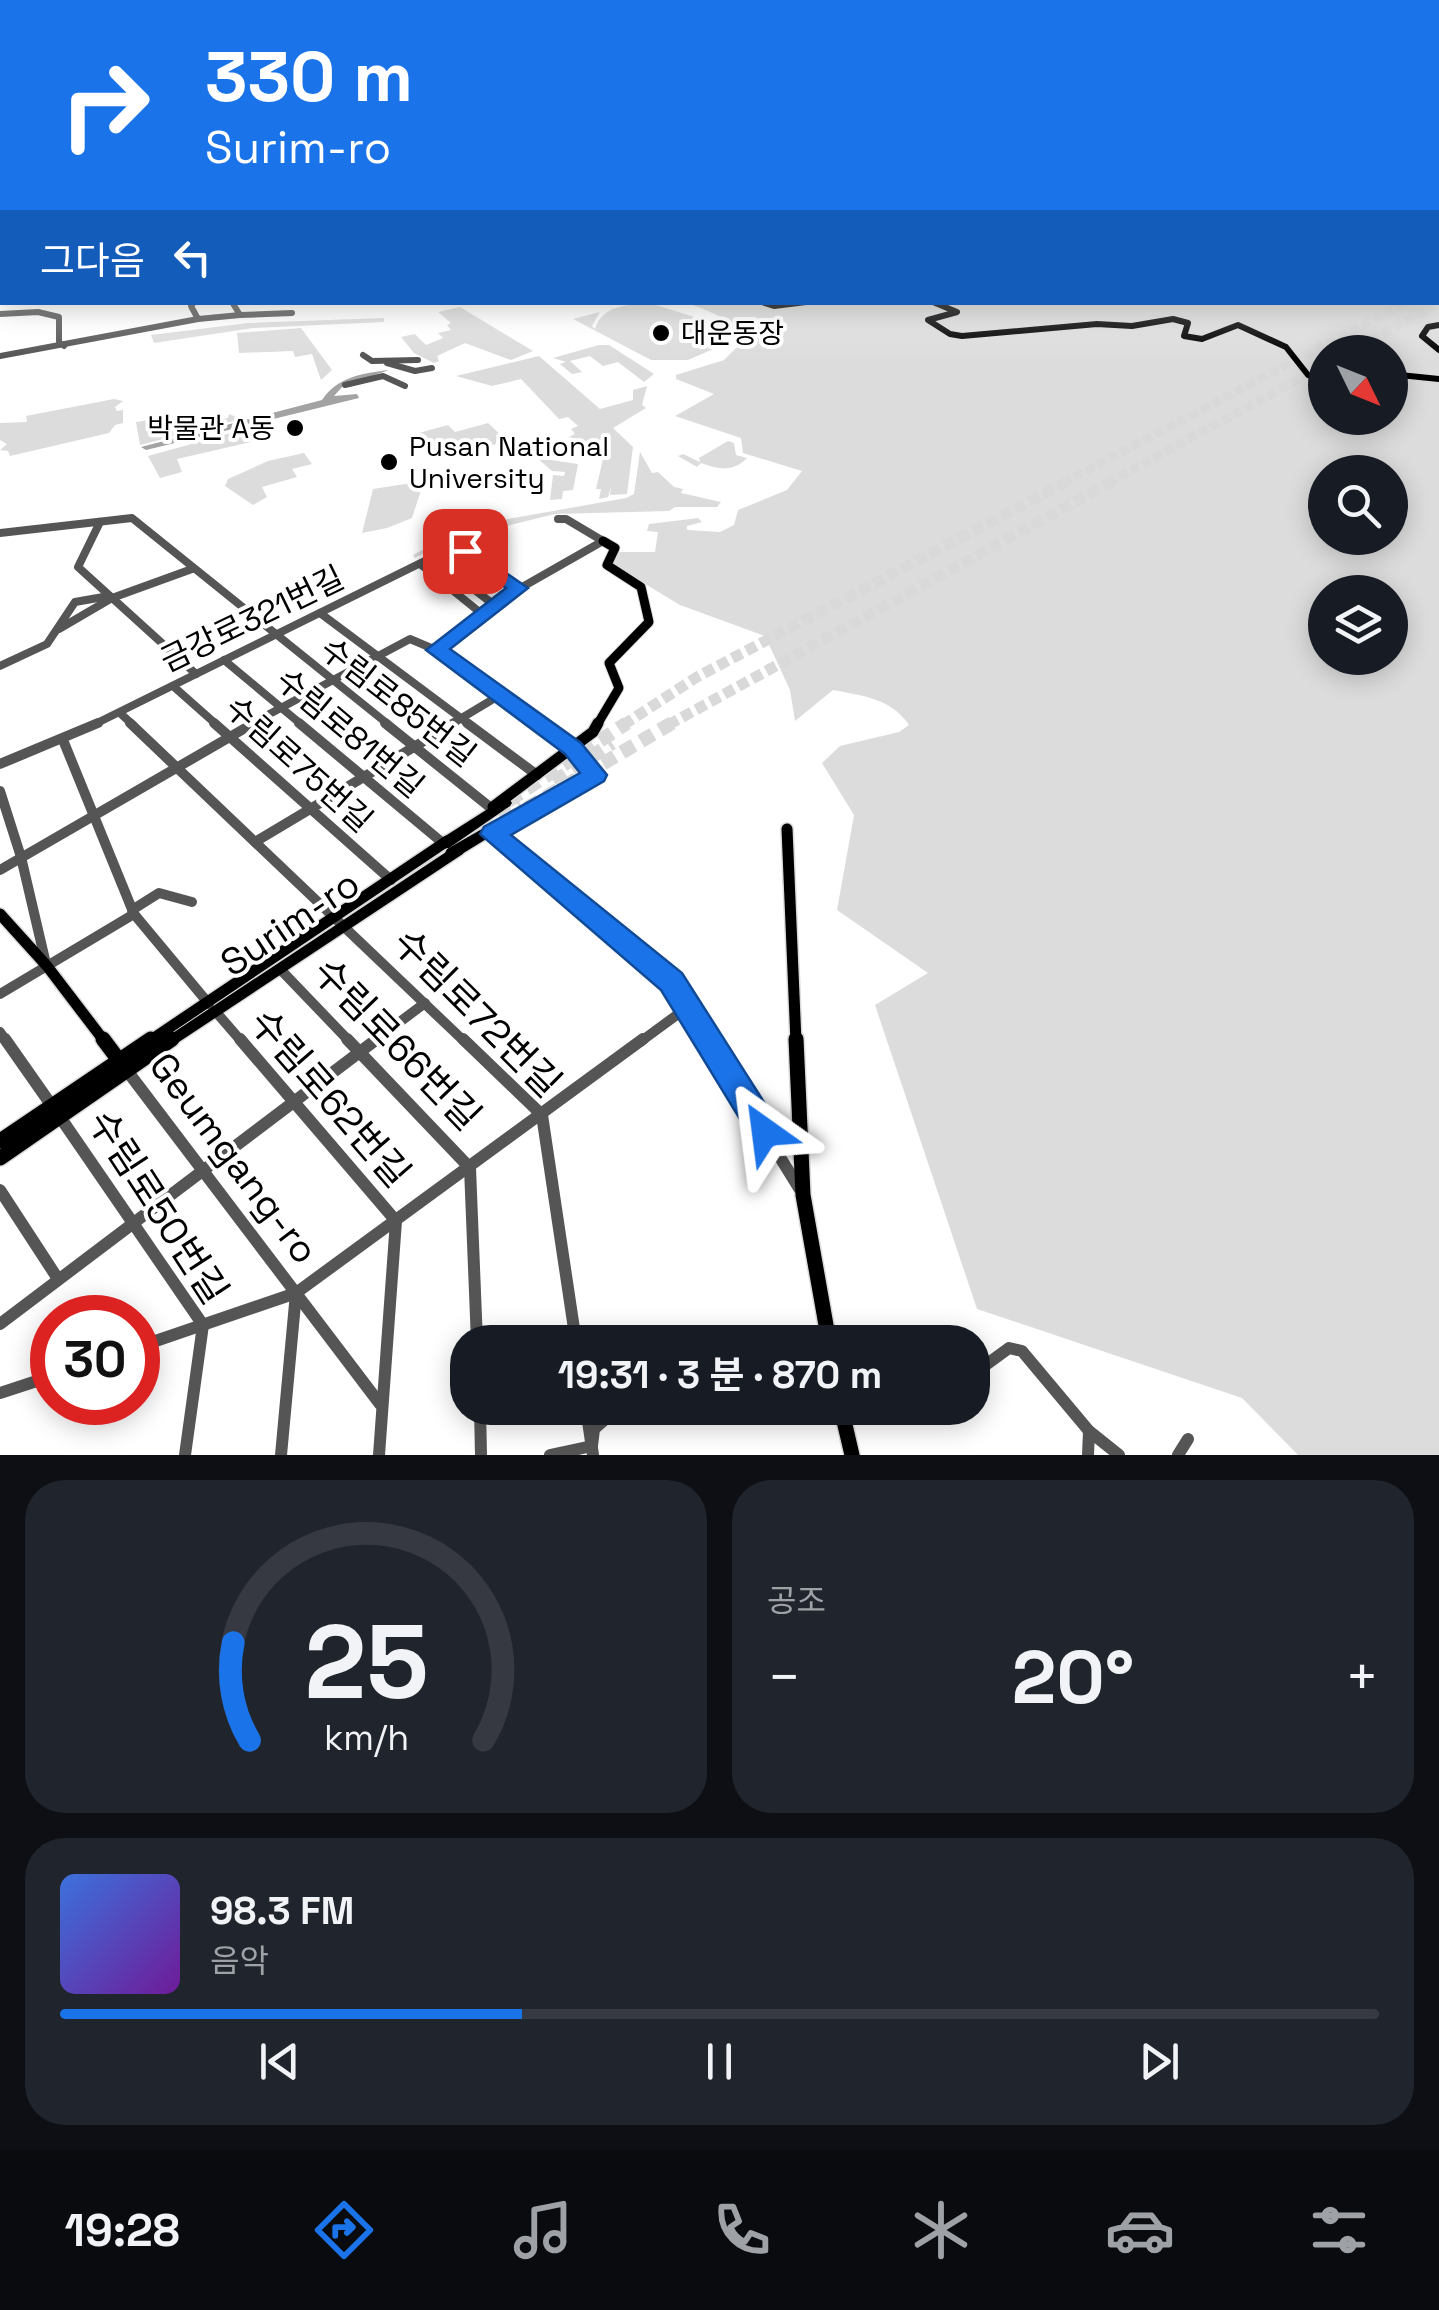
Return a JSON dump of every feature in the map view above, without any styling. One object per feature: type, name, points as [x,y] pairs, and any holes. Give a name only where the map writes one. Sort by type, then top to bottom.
[{"type":"highway","points":[[448,848],[493,831],[504,808]]},
{"type":"highway","points":[[448,848],[504,808]]},
{"type":"main road","points":[[940,305],[957,312],[928,320],[950,334],[962,336],[1098,324],[1136,326],[1177,319],[1188,324],[1184,336],[1198,340],[1238,324],[1286,347],[1308,375]]},
{"type":"main road","points":[[1439,325],[1428,327],[1422,336],[1439,350]]},
{"type":"main road","points":[[1408,376],[1439,379]]},
{"type":"main road","points":[[504,808],[536,776],[592,732],[618,688],[610,664],[649,622],[642,587],[612,571],[608,565],[614,548],[603,541]]},
{"type":"main road","points":[[493,831],[596,775],[573,748]]},
{"type":"main road","points":[[787,829],[803,1195],[826,1325]]},
{"type":"main road","name":"Surim-ro","points":[[213,1008],[280,969],[391,880],[448,848]]},
{"type":"main road","name":"Surim-ro","points":[[0,1140],[124,1067],[448,848]]},
{"type":"main road","name":"Geumgang-ro","points":[[0,914],[47,966],[124,1067]]},
{"type":"main road","name":"Surim-ro","points":[[0,1158],[55,1110]]},
{"type":"main road","points":[[846,1425],[852,1455]]},
{"type":"street","points":[[35,312],[38,305]]},
{"type":"street","points":[[192,305],[198,319]]},
{"type":"street","points":[[234,305],[240,316]]},
{"type":"street","points":[[272,305],[276,314]]},
{"type":"street","points":[[0,314],[35,312],[59,318],[59,342],[64,346]]},
{"type":"street","points":[[0,356],[198,319],[292,313]]},
{"type":"street","points":[[364,355],[372,361],[418,360]]},
{"type":"street","points":[[386,362],[393,368],[415,372],[432,368]]},
{"type":"street","points":[[345,385],[382,376],[393,368]]},
{"type":"street","points":[[382,376],[405,386]]},
{"type":"street","name":"수림로85번길","points":[[0,533],[132,518],[415,746],[504,808]]},
{"type":"street","points":[[558,519],[566,519],[603,541]]},
{"type":"street","points":[[100,522],[78,567],[196,674]]},
{"type":"street","points":[[436,650],[493,604],[603,541]]},
{"type":"street","name":"금강로321번길","points":[[0,764],[120,713],[457,547],[518,588]]},
{"type":"street","points":[[432,558],[493,604]]},
{"type":"street","points":[[420,564],[482,614]]},
{"type":"street","points":[[0,666],[47,644],[76,602],[111,596],[192,569]]},
{"type":"street","points":[[320,613],[536,776]]},
{"type":"street","points":[[0,870],[175,765],[410,640],[436,650],[573,748]]},
{"type":"street","name":"수림로81번길","points":[[224,660],[448,848]]},
{"type":"street","name":"수림로75번길","points":[[172,686],[391,880]]},
{"type":"street","points":[[255,842],[500,695]]},
{"type":"street","name":"수림로72번길","points":[[120,713],[542,1115],[573,1325]]},
{"type":"street","name":"수림로62번길","points":[[63,740],[133,912],[396,1221],[380,1404]]},
{"type":"street","points":[[0,791],[21,857],[47,966]]},
{"type":"street","points":[[493,831],[672,982],[803,1195]]},
{"type":"street","points":[[0,994],[158,893],[192,902]]},
{"type":"street","name":"수림로66번길","points":[[280,969],[470,1168],[476,1325]]},
{"type":"street","points":[[0,1324],[424,1003]]},
{"type":"street","points":[[160,1340],[296,1293],[689,1006]]},
{"type":"street","name":"수림로50번길","points":[[0,1032],[203,1325],[185,1455]]},
{"type":"street","name":"Geumgang-ro","points":[[124,1067],[380,1404]]},
{"type":"street","points":[[0,1190],[58,1279]]},
{"type":"street","points":[[281,1455],[296,1293]]},
{"type":"street","points":[[990,1362],[1010,1348],[1022,1350],[1089,1431],[1120,1455]]},
{"type":"street","points":[[0,1394],[30,1384]]},
{"type":"street","points":[[379,1455],[380,1404]]},
{"type":"street","points":[[481,1425],[482,1455]]},
{"type":"street","points":[[589,1425],[593,1450]]},
{"type":"street","points":[[593,1450],[594,1430],[599,1425]]},
{"type":"street","points":[[1088,1455],[1089,1431]]},
{"type":"street","points":[[1178,1455],[1188,1439]]},
{"type":"street","points":[[550,1455],[593,1450]]},
{"type":"shaded area","name":"대운동장","points":[[629,305],[656,305],[701,319],[721,335],[718,347],[688,360],[651,360],[573,319],[600,312],[592,326],[595,329],[599,320],[612,310]]},
{"type":"shaded area","points":[[692,305],[1439,305],[1439,349],[1422,332],[1439,351],[1439,1455],[1298,1455],[1242,1398],[977,1309],[875,1005],[928,973],[837,910],[854,815],[822,763],[840,746],[899,732],[909,725],[885,704],[833,690],[795,721],[790,690],[765,636],[680,605],[612,564],[618,552],[655,552],[658,532],[647,531],[649,524],[698,518],[702,522],[687,526],[687,530],[720,532],[734,525],[738,510],[787,490],[802,471],[743,453],[741,438],[675,416],[714,394],[676,379],[676,375],[724,360],[742,342],[725,321]]},
{"type":"shaded area","points":[[460,307],[533,351],[511,360],[465,343],[437,356],[439,361],[434,363],[414,353],[401,337],[415,334],[426,345],[443,338],[438,333],[451,330],[447,325],[451,323],[438,312]]},
{"type":"shaded area","points":[[384,318],[384,322],[253,328],[154,343],[151,335],[248,323]]},
{"type":"shaded area","points":[[301,328],[332,370],[321,380],[312,354],[295,357],[293,351],[239,353],[237,333]]},
{"type":"shaded area","points":[[609,345],[654,374],[644,382],[618,362],[603,366],[590,356],[570,361],[582,372],[572,374],[560,364],[566,362],[553,358]]},
{"type":"shaded area","points":[[539,356],[600,409],[633,400],[633,390],[647,386],[642,405],[646,408],[613,428],[633,447],[627,494],[610,495],[611,487],[608,497],[599,499],[601,489],[596,489],[605,450],[587,447],[587,442],[569,437],[575,434],[571,429],[578,426],[568,417],[559,419],[521,379],[492,386],[456,376]]},
{"type":"shaded area","points":[[389,370],[343,386],[334,396],[357,394],[359,398],[146,450],[141,447],[322,400],[343,381]]},
{"type":"shaded area","points":[[114,399],[123,401],[115,407],[117,411],[123,410],[123,423],[115,425],[109,433],[10,456],[8,451],[0,450],[7,444],[0,440],[0,423],[27,422],[26,416]]},
{"type":"shaded area","points":[[229,414],[241,419],[140,445],[136,422],[157,419],[159,424],[150,433],[154,437],[187,425],[228,418]]},
{"type":"shaded area","points":[[488,423],[507,441],[439,460],[415,434],[448,425],[455,432]]},
{"type":"shaded area","points":[[242,430],[251,442],[177,459],[182,472],[160,478],[148,456]]},
{"type":"shaded area","points":[[728,441],[734,443],[736,455],[747,458],[731,468],[701,463],[697,467],[678,456],[683,454],[700,462],[699,458]]},
{"type":"shaded area","points":[[545,442],[554,443],[551,460],[578,464],[573,490],[563,491],[562,499],[550,500],[553,475],[564,476],[565,472],[552,471],[528,450]]},
{"type":"shaded area","points":[[640,452],[652,473],[658,472],[674,487],[683,489],[681,493],[721,502],[717,507],[675,507],[669,511],[555,514],[448,540],[415,558],[413,555],[439,541],[432,534],[441,531],[626,498],[634,494]]},
{"type":"shaded area","points":[[304,453],[312,464],[292,469],[297,477],[262,487],[267,497],[253,505],[225,486],[228,479],[268,461]]},
{"type":"shaded area","points":[[424,481],[412,518],[362,533],[373,489]]},
{"type":"tunnel","points":[[1063,483],[1400,305]]},
{"type":"tunnel","points":[[1380,335],[1435,305]]},
{"type":"tunnel","points":[[1108,483],[1308,374]]},
{"type":"tunnel","points":[[623,725],[697,677],[1068,481]]},
{"type":"tunnel","points":[[668,725],[1113,481]]},
{"type":"tunnel","points":[[508,801],[627,723]]},
{"type":"tunnel","points":[[527,808],[672,723]]},
{"type":"tunnel","points":[[554,782],[612,743]]},
{"type":"tunnel","points":[[406,875],[520,803]]},
{"type":"place","name":"대운동장","points":[[661,333]]},
{"type":"place","name":"박물관 A동","points":[[295,428]]},
{"type":"place","name":"Pusan National University","points":[[389,462]]},
{"type":"route","points":[[465,551],[518,588],[436,650],[573,748],[596,775],[493,834],[672,982],[765,1132]]}]
